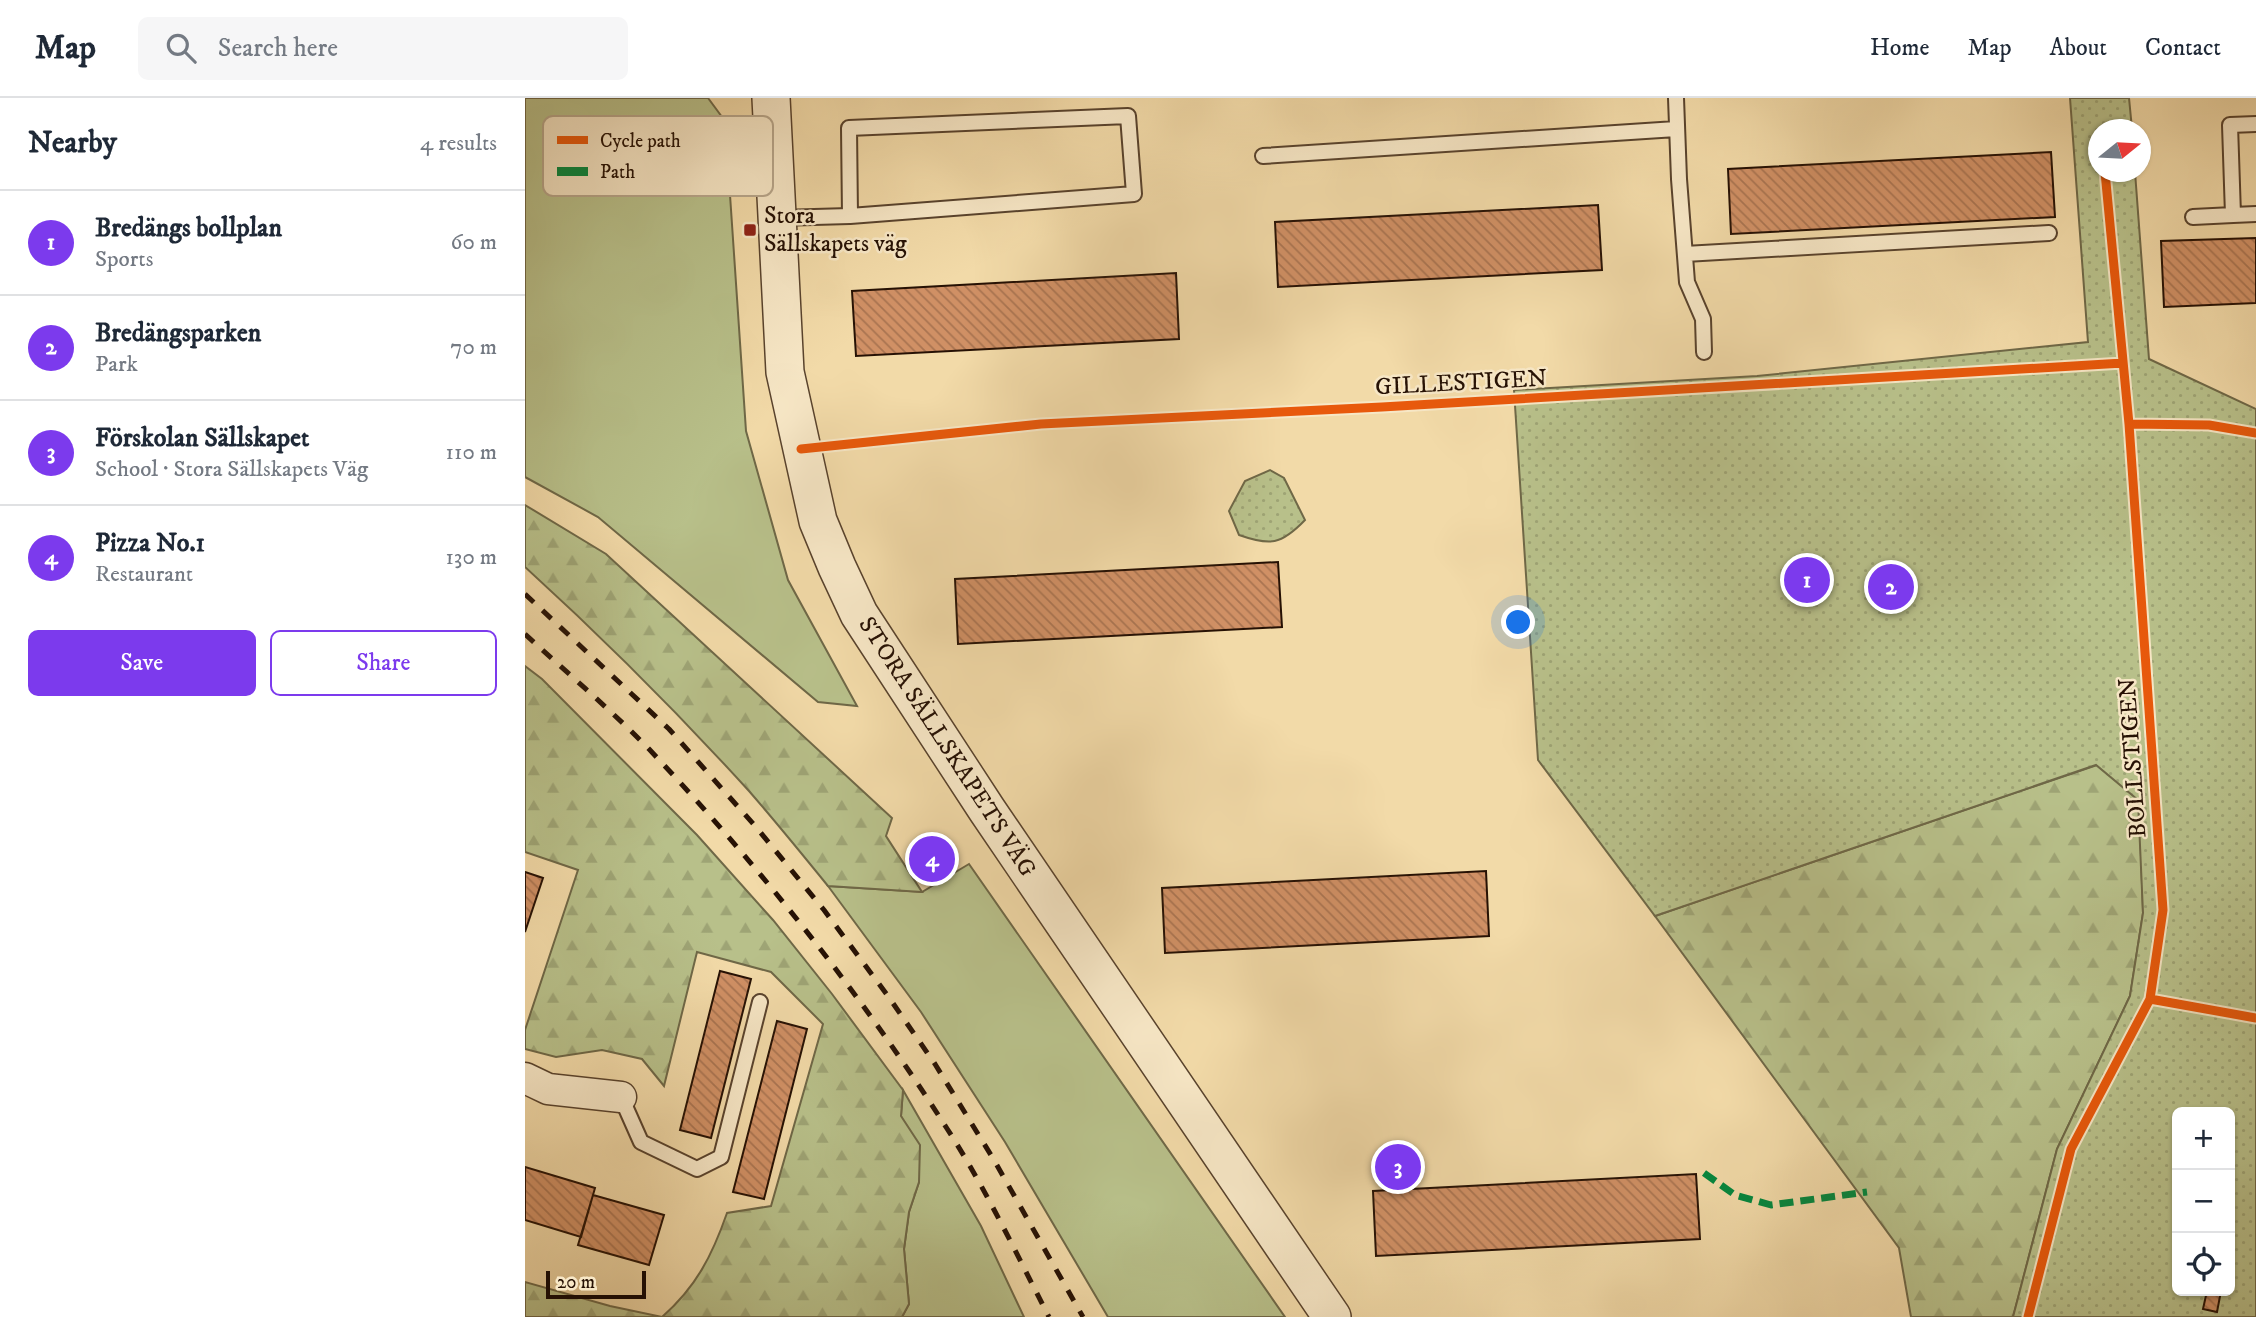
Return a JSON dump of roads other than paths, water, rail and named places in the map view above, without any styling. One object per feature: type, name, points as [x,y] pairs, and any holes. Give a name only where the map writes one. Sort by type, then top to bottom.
[{"type":"street","name":"STORA SÄLLSKAPETS VÄG","points":[[771,98],[772,116]]},
{"type":"street","name":"STORA SÄLLSKAPETS VÄG","points":[[773,146],[785,372],[818,521],[859,614],[987,810],[1332,1317]]},
{"type":"street","points":[[525,1079],[548,1088],[621,1097]]},
{"type":"lane","points":[[1676,98],[1687,282],[1703,320],[1704,352]]},
{"type":"lane","points":[[776,218],[850,216],[1134,194],[1128,116],[849,128],[850,216]]},
{"type":"lane","points":[[2233,215],[2230,125],[2256,124]]},
{"type":"lane","points":[[1263,156],[1676,129]]},
{"type":"lane","points":[[2193,217],[2256,214]]},
{"type":"lane","points":[[1685,254],[2049,233]]},
{"type":"lane","points":[[621,1097],[642,1142],[697,1169],[721,1157],[760,1002]]},
{"type":"railway","points":[[525,594],[669,729],[756,827],[824,910],[935,1064],[994,1160],[1083,1317]]},
{"type":"railway","points":[[525,634],[649,749],[690,793],[730,838],[843,978],[913,1077],[974,1173],[1049,1317]]},
{"type":"place","name":"Stora Sällskapets väg","points":[[750,230]]},
{"type":"place","name":"Bredängs bollplan","points":[[1807,580]]},
{"type":"place","name":"Bredängsparken","points":[[1891,587]]},
{"type":"place","name":"Pizza No.1","points":[[932,859]]},
{"type":"place","name":"Förskolan Sällskapet","points":[[1398,1167]]}]
